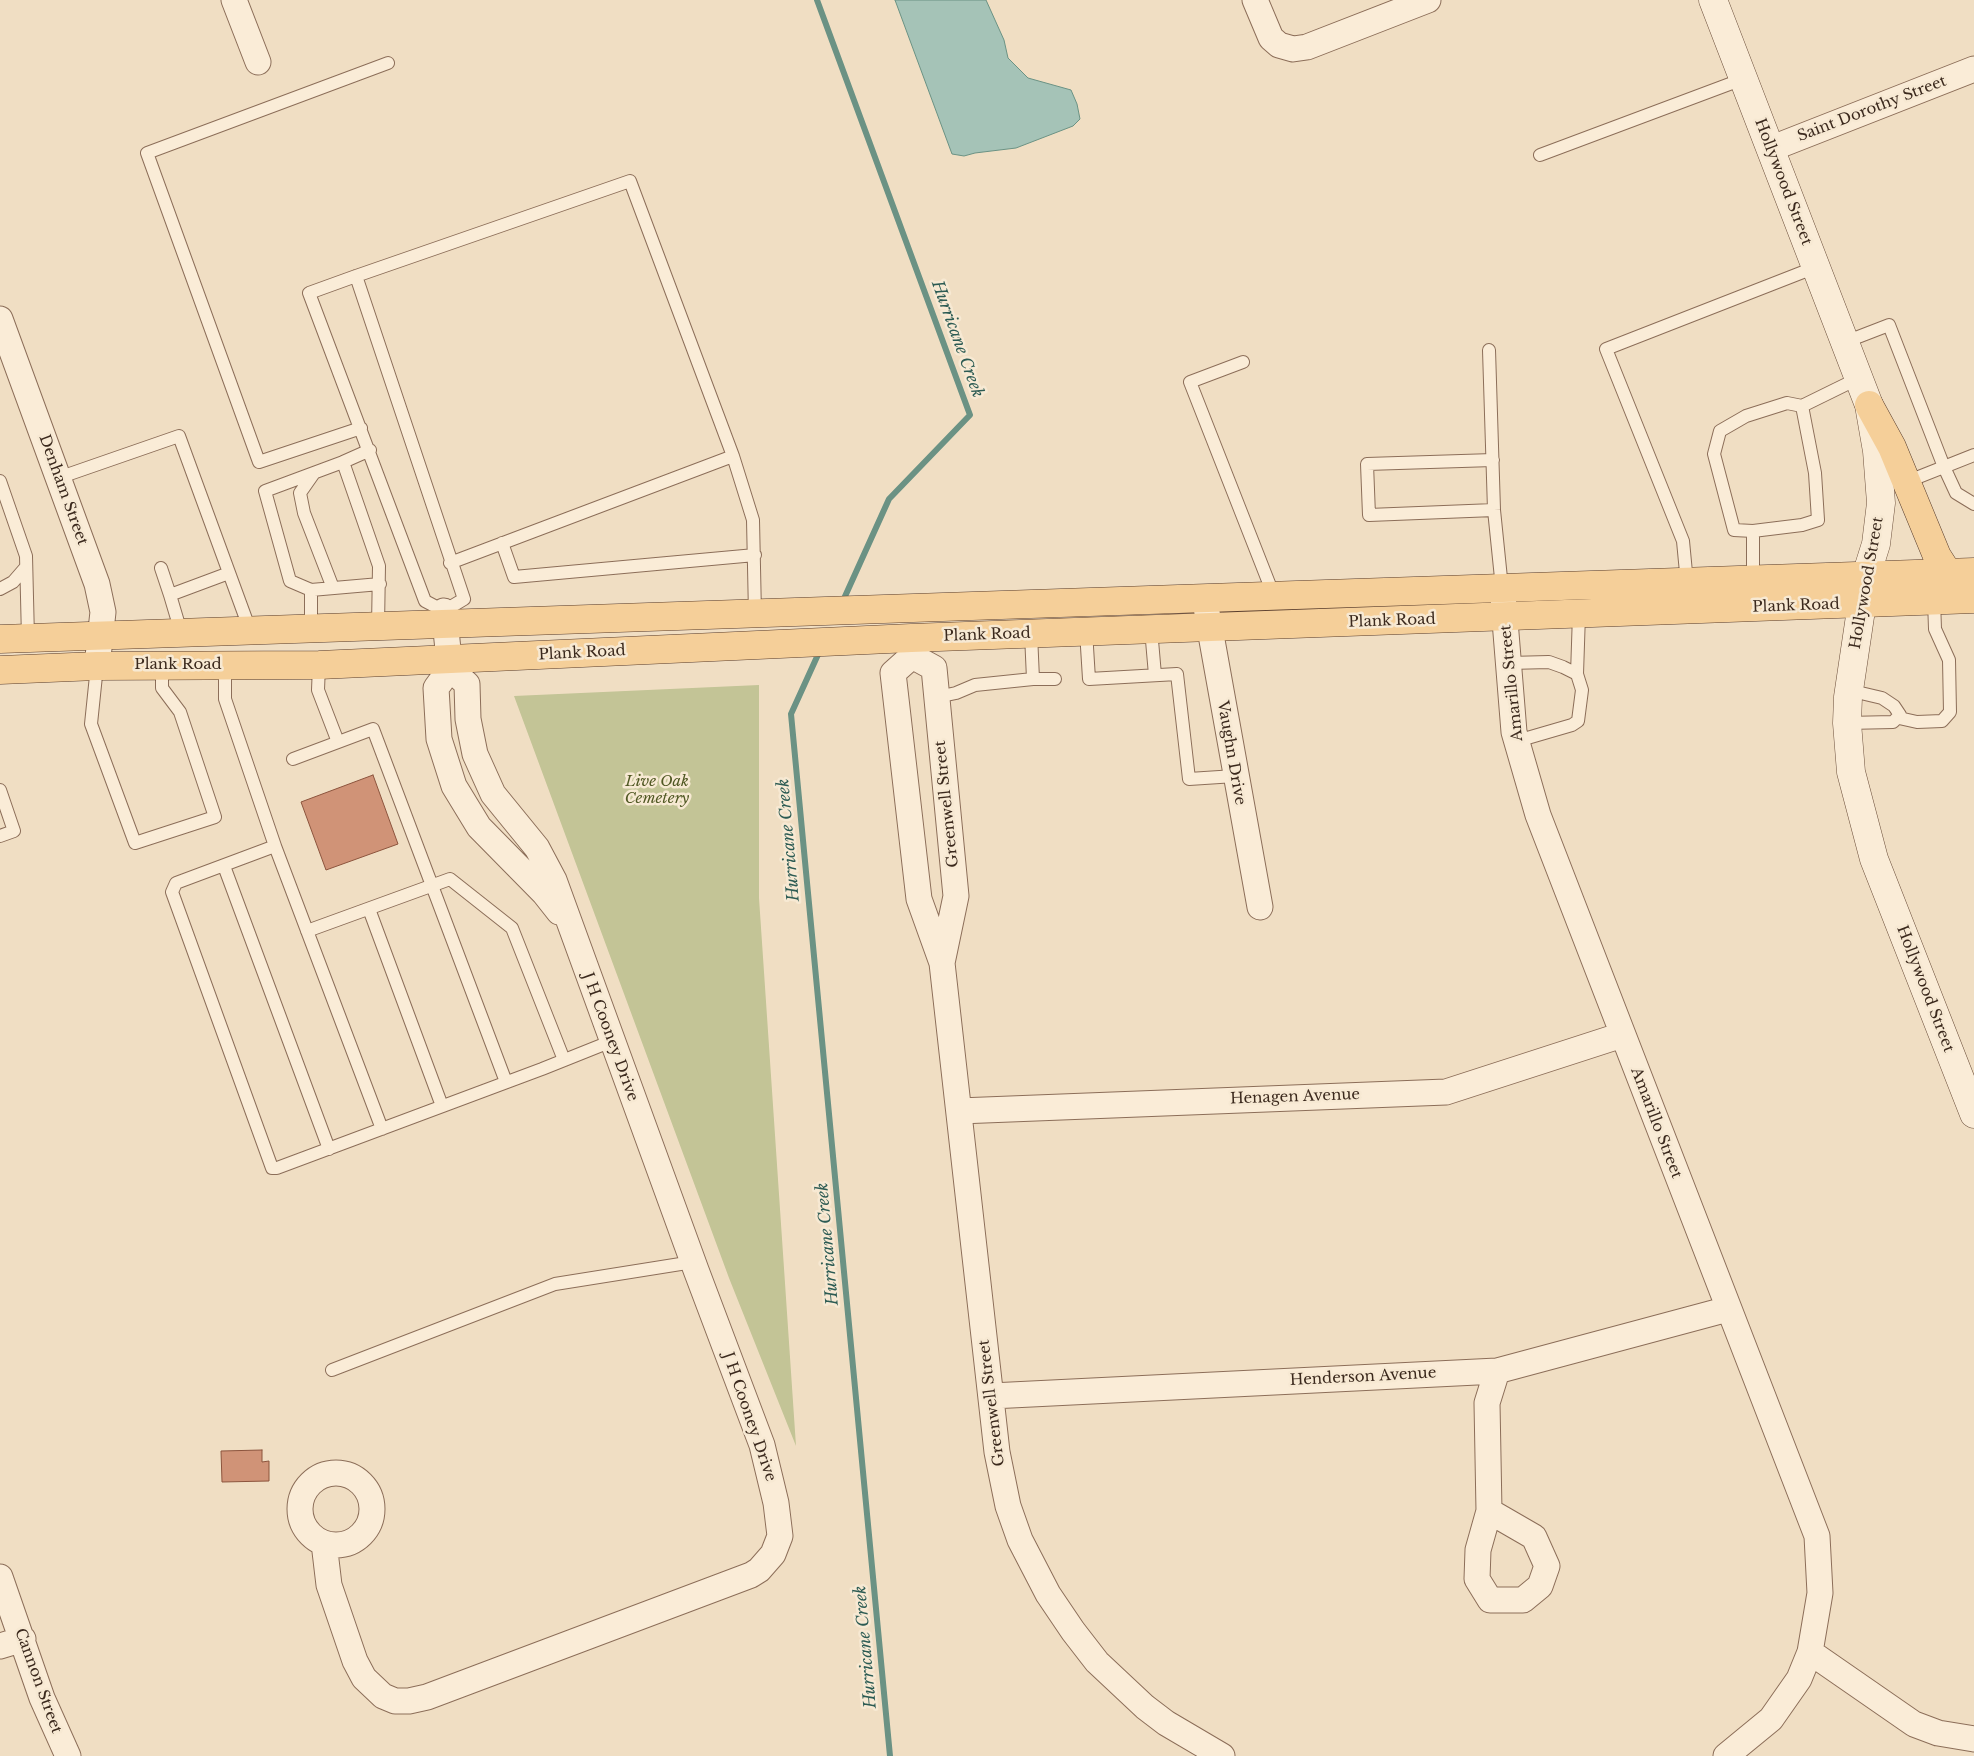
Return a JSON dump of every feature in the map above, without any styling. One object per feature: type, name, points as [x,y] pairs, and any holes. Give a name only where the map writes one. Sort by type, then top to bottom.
[{"type":"main road","points":[[1869,405],[1892,447],[1937,556],[1946,570],[1964,573]]},
{"type":"main road","name":"Plank Road","points":[[0,639],[378,626],[445,618],[767,613],[910,606],[1964,573]]},
{"type":"main road","name":"Plank Road","points":[[0,670],[97,666],[450,664],[859,640],[912,647],[1031,634],[1086,631],[1974,599]]},
{"type":"street","points":[[234,0],[258,62]]},
{"type":"street","points":[[1254,0],[1271,38],[1280,45],[1293,49],[1307,47],[1428,0]]},
{"type":"street","name":"Hollywood Street","points":[[1713,0],[1869,405],[1881,488],[1877,536],[1866,576],[1848,690],[1847,723],[1851,772],[1874,859],[1974,1114]]},
{"type":"street","name":"Saint Dorothy Street","points":[[1770,149],[1974,69]]},
{"type":"street","name":"Denham Street","points":[[0,319],[8,366],[58,478],[97,584],[103,612],[97,666]]},
{"type":"street","name":"Amarillo Street","points":[[1502,588],[1514,732],[1538,814],[1817,1536],[1820,1593],[1810,1652],[1800,1679],[1772,1719],[1726,1756]]},
{"type":"street","name":"Vaughn Drive","points":[[1204,598],[1260,907]]},
{"type":"street","points":[[910,606],[912,647]]},
{"type":"street","points":[[445,618],[450,664]]},
{"type":"street","name":"Greenwell Street","points":[[942,963],[956,896],[934,668],[912,647],[893,673],[920,899],[942,963],[997,1452],[1008,1506],[1028,1557],[1056,1605],[1085,1647],[1128,1693],[1166,1723],[1222,1756]]},
{"type":"street","name":"J H Cooney Drive","points":[[324,1543],[329,1585],[355,1661],[364,1678],[373,1688],[395,1701],[409,1701],[427,1697],[759,1570],[773,1554],[780,1536],[771,1475],[762,1444],[569,926],[554,880],[543,858],[493,794],[480,768],[470,737],[467,684],[450,664]]},
{"type":"street","name":"Henagen Avenue","points":[[959,1111],[1446,1092],[1622,1035]]},
{"type":"street","name":"Henderson Avenue","points":[[991,1396],[1498,1371],[1728,1308]]},
{"type":"street","points":[[1489,1511],[1487,1403],[1498,1371]]},
{"type":"street","name":"Cannon Street","points":[[0,1577],[11,1642],[42,1698],[68,1756]]},
{"type":"street","points":[[1810,1652],[1914,1724],[1938,1733],[1974,1738]]},
{"type":"lane","points":[[361,428],[259,462],[147,153],[388,63]]},
{"type":"lane","points":[[1540,155],[1743,79]]},
{"type":"lane","points":[[356,276],[450,563],[464,599],[445,618],[425,601],[370,450],[309,293],[356,276],[630,181],[734,456],[753,520],[755,555],[767,613]]},
{"type":"lane","points":[[1687,583],[1683,541],[1606,349],[1816,267]]},
{"type":"lane","points":[[1845,342],[1889,325],[1944,467],[1956,493],[1974,504]]},
{"type":"lane","points":[[1489,350],[1494,510],[1502,588]]},
{"type":"lane","points":[[1243,362],[1190,382],[1274,596]]},
{"type":"lane","points":[[1802,406],[1815,473],[1818,520],[1802,525],[1753,531],[1734,530],[1714,454],[1720,431],[1746,416],[1787,403],[1802,406],[1859,378]]},
{"type":"lane","points":[[58,478],[179,436],[250,630]]},
{"type":"lane","points":[[370,450],[265,491],[290,581],[311,590],[380,584]]},
{"type":"lane","points":[[1906,482],[1974,455]]},
{"type":"lane","points":[[450,563],[734,456]]},
{"type":"lane","points":[[1493,460],[1367,464],[1369,515],[1494,510]]},
{"type":"lane","points":[[343,462],[379,566],[378,626]]},
{"type":"lane","points":[[314,473],[300,493],[304,513],[333,588]]},
{"type":"lane","points":[[0,481],[26,556],[28,638]]},
{"type":"lane","points":[[1753,531],[1753,581]]},
{"type":"lane","points":[[502,544],[514,576],[755,555]]},
{"type":"lane","points":[[0,589],[13,582],[26,568]]},
{"type":"lane","points":[[161,568],[181,632]]},
{"type":"lane","points":[[170,595],[229,573]]},
{"type":"lane","points":[[311,590],[311,628]]},
{"type":"lane","points":[[1847,723],[1893,722],[1899,718],[1917,722],[1942,721],[1950,712],[1949,660],[1935,629],[1934,600]]},
{"type":"lane","points":[[1517,740],[1572,726],[1578,721],[1582,690],[1577,674],[1579,614]]},
{"type":"lane","points":[[1151,629],[1155,675]]},
{"type":"lane","points":[[1086,631],[1089,679],[1177,674],[1189,779],[1235,776]]},
{"type":"lane","points":[[1031,634],[1033,679]]},
{"type":"lane","points":[[1509,663],[1549,662],[1577,674]]},
{"type":"lane","points":[[225,665],[225,699],[275,846],[382,1129]]},
{"type":"lane","points":[[319,665],[318,690],[338,742]]},
{"type":"lane","points":[[97,666],[91,724],[135,843],[215,817],[180,712],[162,688],[162,666]]},
{"type":"lane","points":[[937,697],[956,693],[975,684],[1055,679]]},
{"type":"lane","points":[[1848,690],[1882,698],[1899,712],[1899,718]]},
{"type":"lane","points":[[293,759],[373,729],[506,1082]]},
{"type":"lane","points":[[0,790],[14,830],[0,836]]},
{"type":"lane","points":[[275,846],[176,883],[172,892],[272,1168],[277,1168],[382,1129],[612,1041]]},
{"type":"lane","points":[[224,866],[329,1148]]},
{"type":"lane","points":[[307,932],[450,879],[512,928],[564,1060]]},
{"type":"lane","points":[[369,909],[442,1106]]},
{"type":"lane","points":[[332,1370],[555,1284],[693,1262]]},
{"type":"green space","name":"Live Oak Cemetery","points":[[759,685],[759,898],[796,1446],[729,1278],[514,696]]},
{"type":"shaded area","points":[[895,0],[986,0],[1004,40],[1008,58],[1028,78],[1071,90],[1077,104],[1080,119],[1073,126],[1016,148],[964,156],[952,154]]},
{"type":"building","points":[[373,775],[398,844],[326,870],[301,802]]},
{"type":"building","points":[[262,1450],[262,1462],[269,1461],[269,1481],[222,1482],[221,1451]]},
{"type":"waterway","name":"Hurricane Creek","points":[[817,0],[970,415],[889,499],[842,603]]},
{"type":"waterway","name":"Hurricane Creek","points":[[821,648],[791,714],[890,1756]]}]
